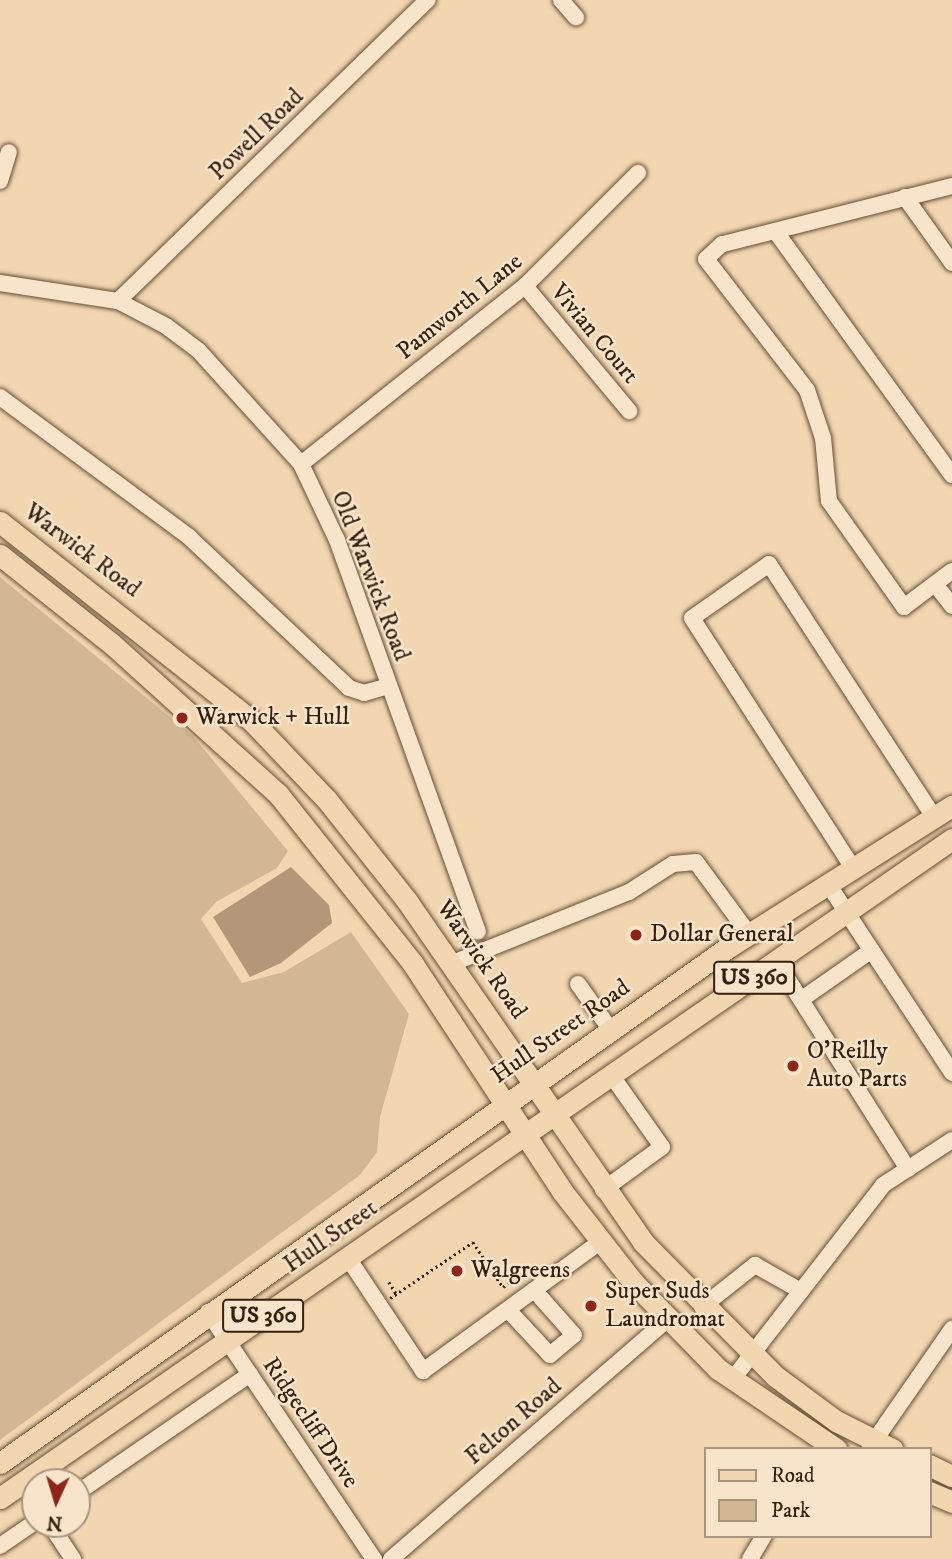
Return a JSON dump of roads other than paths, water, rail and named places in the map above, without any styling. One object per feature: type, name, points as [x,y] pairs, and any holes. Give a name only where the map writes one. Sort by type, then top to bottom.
[{"type":"main road","name":"Warwick Road","points":[[0,522],[251,720],[327,800],[453,963],[603,1189],[702,1307],[751,1354],[836,1421],[878,1446]]},
{"type":"main road","points":[[0,555],[112,644],[278,794],[413,964],[526,1135],[601,1241],[667,1320],[732,1380],[825,1446]]},
{"type":"main road","name":"Hull Street Road","points":[[208,1312],[749,934],[946,813]]},
{"type":"main road","name":"US 360","points":[[554,1115],[952,839]]},
{"type":"main road","name":"Hull Street","points":[[0,1498],[554,1115]]},
{"type":"main road","name":"US 360","points":[[0,1463],[208,1312]]},
{"type":"main road","points":[[931,1466],[952,1476]]},
{"type":"main road","points":[[931,1493],[952,1502]]},
{"type":"street","name":"Powell Road","points":[[118,301],[428,0]]},
{"type":"street","points":[[561,0],[576,17]]},
{"type":"street","points":[[0,181],[9,152]]},
{"type":"street","name":"Pamworth Lane","points":[[301,464],[525,286],[638,173]]},
{"type":"street","points":[[952,186],[722,244],[706,259],[807,390],[823,438],[830,501],[852,538],[904,607],[952,572]]},
{"type":"street","points":[[905,197],[952,264]]},
{"type":"street","points":[[776,232],[952,475]]},
{"type":"street","name":"Old Warwick Road","points":[[0,283],[118,301],[199,351],[301,464],[337,540],[478,931]]},
{"type":"street","name":"Vivian Court","points":[[525,286],[629,411]]},
{"type":"street","points":[[0,397],[189,537],[349,688],[365,693],[388,686]]},
{"type":"street","points":[[853,868],[692,618],[769,564],[946,813]]},
{"type":"street","points":[[935,584],[952,606]]},
{"type":"street","points":[[453,963],[629,892],[673,864],[696,862],[749,934]]},
{"type":"street","points":[[828,884],[952,1073]]},
{"type":"street","points":[[802,999],[872,950]]},
{"type":"street","points":[[777,962],[908,1169]]},
{"type":"street","points":[[578,984],[610,1030]]},
{"type":"street","points":[[603,1189],[662,1147],[612,1076]]},
{"type":"street","points":[[732,1380],[883,1185],[952,1140]]},
{"type":"street","points":[[348,1258],[423,1371],[509,1311],[601,1241]]},
{"type":"street","points":[[702,1307],[755,1265],[801,1291]]},
{"type":"street","points":[[509,1311],[550,1355],[574,1335],[534,1290]]},
{"type":"street","name":"Ridgecliff Drive","points":[[208,1312],[374,1559]]},
{"type":"street","name":"Felton Road","points":[[391,1559],[667,1320]]},
{"type":"street","points":[[878,1446],[952,1329]]},
{"type":"street","points":[[91,1483],[250,1374]]},
{"type":"street","points":[[825,1446],[836,1421]]},
{"type":"street","points":[[0,1546],[21,1532]]},
{"type":"street","points":[[59,1538],[73,1559]]},
{"type":"street","points":[[750,1559],[763,1538]]},
{"type":"place","name":"Warwick + Hull","points":[[182,718]]},
{"type":"place","name":"Dollar General","points":[[636,935]]},
{"type":"place","name":"O'Reilly Auto Parts","points":[[793,1066]]},
{"type":"place","name":"Walgreens","points":[[457,1271]]},
{"type":"place","name":"Super Suds Laundromat","points":[[591,1306]]}]
